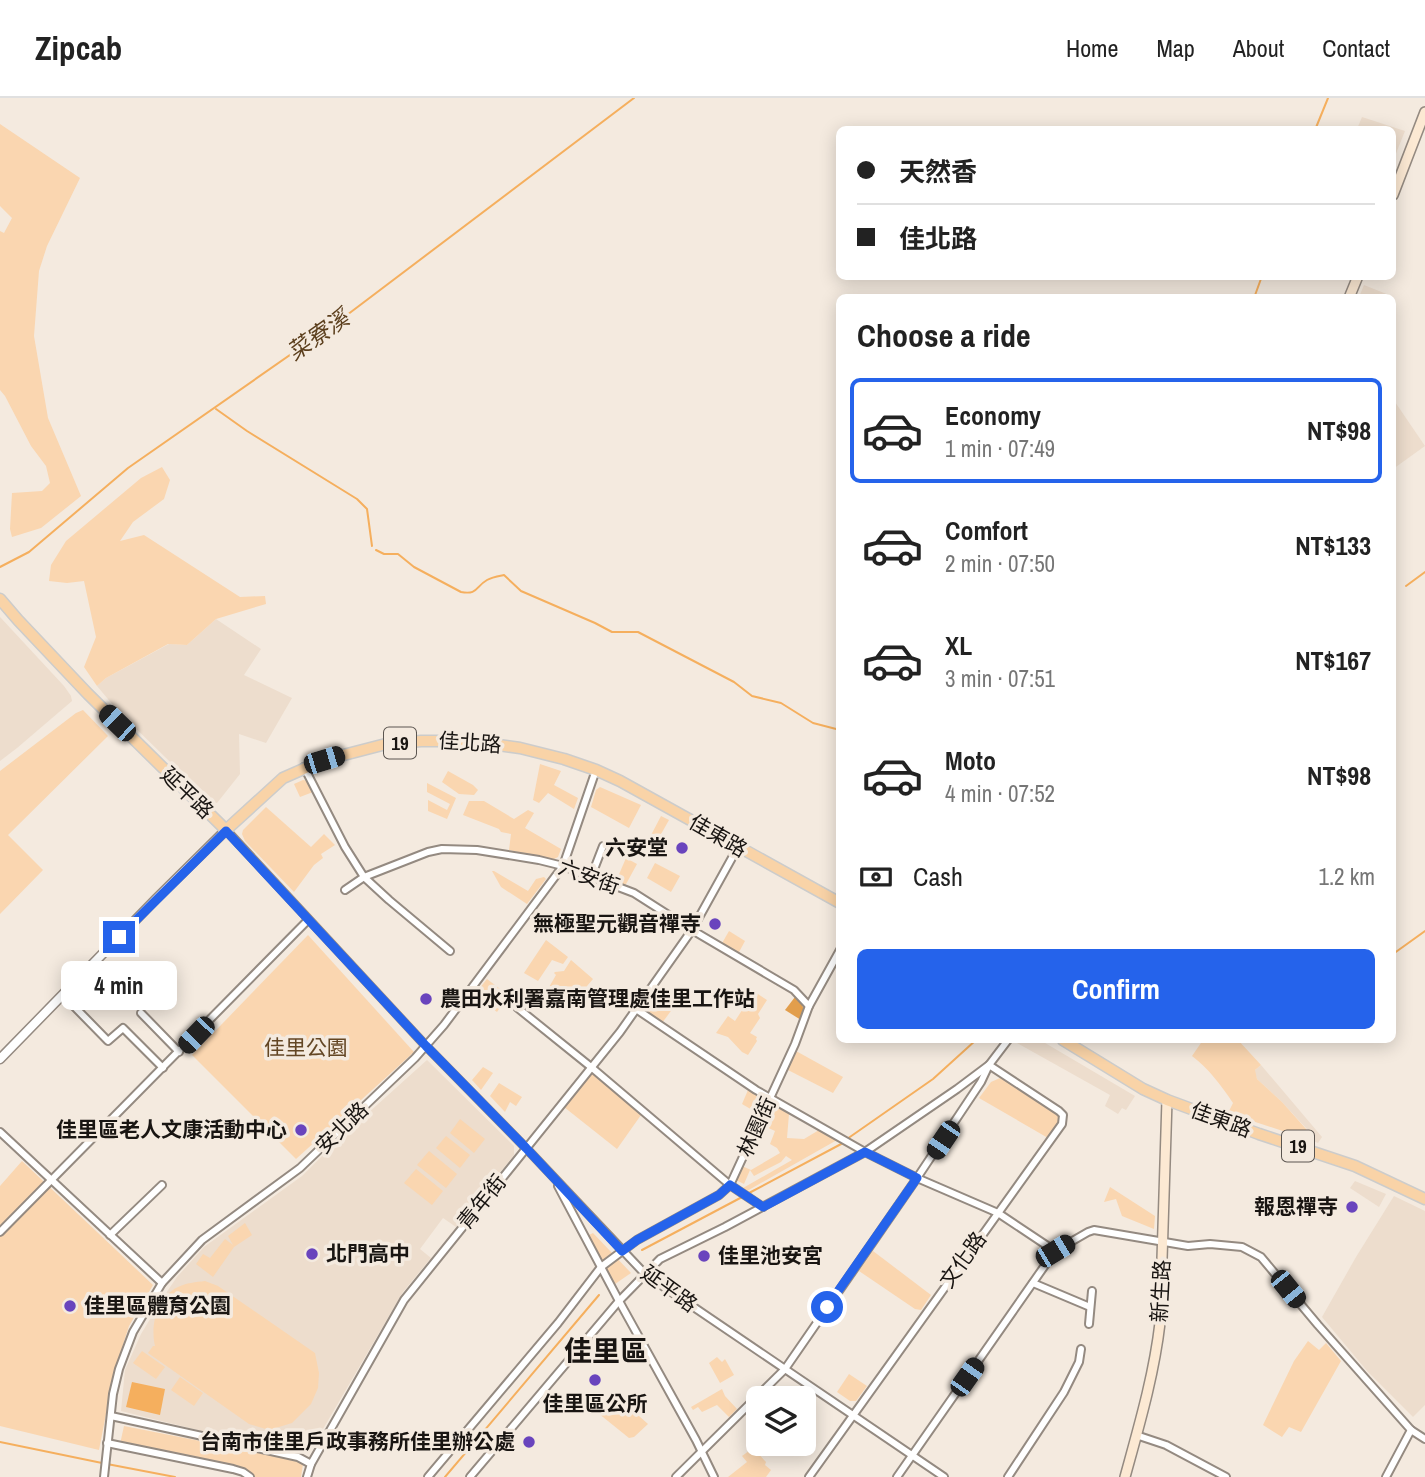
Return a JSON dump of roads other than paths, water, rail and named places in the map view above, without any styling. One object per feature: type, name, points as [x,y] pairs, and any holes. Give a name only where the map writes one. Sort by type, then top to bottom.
[{"type":"main road","points":[[1396,187],[1425,112]]},
{"type":"main road","name":"延平路","points":[[0,599],[88,694],[226,831]]},
{"type":"main road","name":"佳北路","points":[[226,831],[283,778],[337,756],[386,744],[470,741],[520,748],[564,759],[596,771]]},
{"type":"main road","name":"佳東路","points":[[596,771],[620,781],[836,901]]},
{"type":"main road","name":"佳東路","points":[[1068,1043],[1143,1089],[1167,1100],[1355,1166],[1425,1199]]},
{"type":"main road","name":"新生路","points":[[1125,1477],[1157,1353],[1167,1100]]},
{"type":"street","points":[[304,768],[345,847],[364,877],[450,951]]},
{"type":"street","name":"安北路","points":[[105,1474],[113,1394],[119,1369],[133,1332],[162,1283],[202,1240],[300,1168],[426,1046],[563,866],[596,771]]},
{"type":"street","name":"延平路","points":[[226,831],[426,1046],[645,1274],[944,1477]]},
{"type":"street","name":"佳北路","points":[[0,1059],[226,831]]},
{"type":"street","points":[[592,877],[603,846]]},
{"type":"street","name":"青年街","points":[[307,1477],[311,1464],[404,1300],[636,1009],[692,930],[738,847]]},
{"type":"street","name":"六安街","points":[[345,890],[364,877],[442,849],[477,850],[563,866],[634,893],[794,990],[809,1006]]},
{"type":"street","points":[[0,1232],[308,920]]},
{"type":"street","name":"林園街","points":[[730,1185],[809,1006],[836,957]]},
{"type":"street","points":[[63,995],[108,1041],[124,1028],[163,1068]]},
{"type":"street","points":[[509,1001],[730,1185],[763,1207]]},
{"type":"street","points":[[636,1009],[770,1098],[865,1152],[998,1213],[1055,1251]]},
{"type":"street","points":[[141,1013],[179,1052]]},
{"type":"street","points":[[676,1477],[785,1369],[917,1178],[1006,1043]]},
{"type":"street","points":[[470,1477],[619,1301],[660,1259],[865,1152],[989,1065]]},
{"type":"street","name":"文化路","points":[[809,1477],[1062,1124],[1059,1111],[989,1065]]},
{"type":"street","points":[[0,1132],[162,1283]]},
{"type":"street","points":[[555,1179],[714,1477]]},
{"type":"street","points":[[110,1235],[162,1185]]},
{"type":"street","points":[[428,1477],[601,1268],[637,1240],[719,1195],[730,1185]]},
{"type":"street","points":[[897,1477],[1055,1251],[1094,1230],[1188,1246],[1210,1244],[1242,1247],[1261,1257],[1411,1430],[1425,1439]]},
{"type":"street","points":[[1033,1283],[1090,1307]]},
{"type":"street","points":[[1089,1324],[1092,1291]]},
{"type":"street","points":[[1008,1477],[1064,1392],[1079,1362],[1081,1349]]},
{"type":"street","points":[[111,1416],[298,1457],[311,1464]]},
{"type":"street","points":[[1386,1477],[1411,1430]]},
{"type":"street","points":[[1136,1435],[1166,1444],[1226,1477]]},
{"type":"street","points":[[107,1443],[233,1469],[250,1477]]},
{"type":"waterway","name":"菜寮溪","points":[[0,567],[29,552],[128,468],[343,318],[634,98]]},
{"type":"waterway","points":[[1317,126],[1328,98]]},
{"type":"waterway","points":[[1255,294],[1261,280]]},
{"type":"waterway","points":[[216,409],[357,499],[367,509],[372,546]]},
{"type":"waterway","points":[[376,550],[384,554],[398,554],[414,567],[461,592],[474,591],[487,580],[504,575],[521,591],[612,632],[638,632],[734,682],[752,696],[781,703],[813,723],[836,729]]},
{"type":"waterway","points":[[1406,586],[1425,572]]},
{"type":"waterway","points":[[1396,952],[1425,931]]},
{"type":"waterway","points":[[847,1139],[933,1079],[973,1043]]},
{"type":"waterway","points":[[749,1193],[843,1143]]},
{"type":"waterway","points":[[642,1250],[744,1196]]},
{"type":"waterway","points":[[445,1477],[599,1295]]},
{"type":"waterway","points":[[0,1442],[102,1463]]},
{"type":"waterway","points":[[107,1464],[175,1477]]},
{"type":"place","name":"六安堂","points":[[682,848]]},
{"type":"place","name":"無極聖元觀音禪寺","points":[[715,924]]},
{"type":"place","name":"農田水利署嘉南管理處佳里工作站","points":[[426,999]]},
{"type":"place","name":"佳里區老人文康活動中心","points":[[301,1130]]},
{"type":"place","name":"報恩禪寺","points":[[1352,1207]]},
{"type":"place","name":"北門高中","points":[[312,1254]]},
{"type":"place","name":"佳里池安宮","points":[[704,1256]]},
{"type":"place","name":"佳里區體育公園","points":[[70,1306]]},
{"type":"place","name":"佳里區公所","points":[[595,1380]]},
{"type":"place","name":"台南市佳里戶政事務所佳里辦公處","points":[[529,1442]]},
{"type":"district","name":"佳里區","points":[[606,1351]]},
{"type":"park label","name":"佳里公園","points":[[306,1048]]}]
